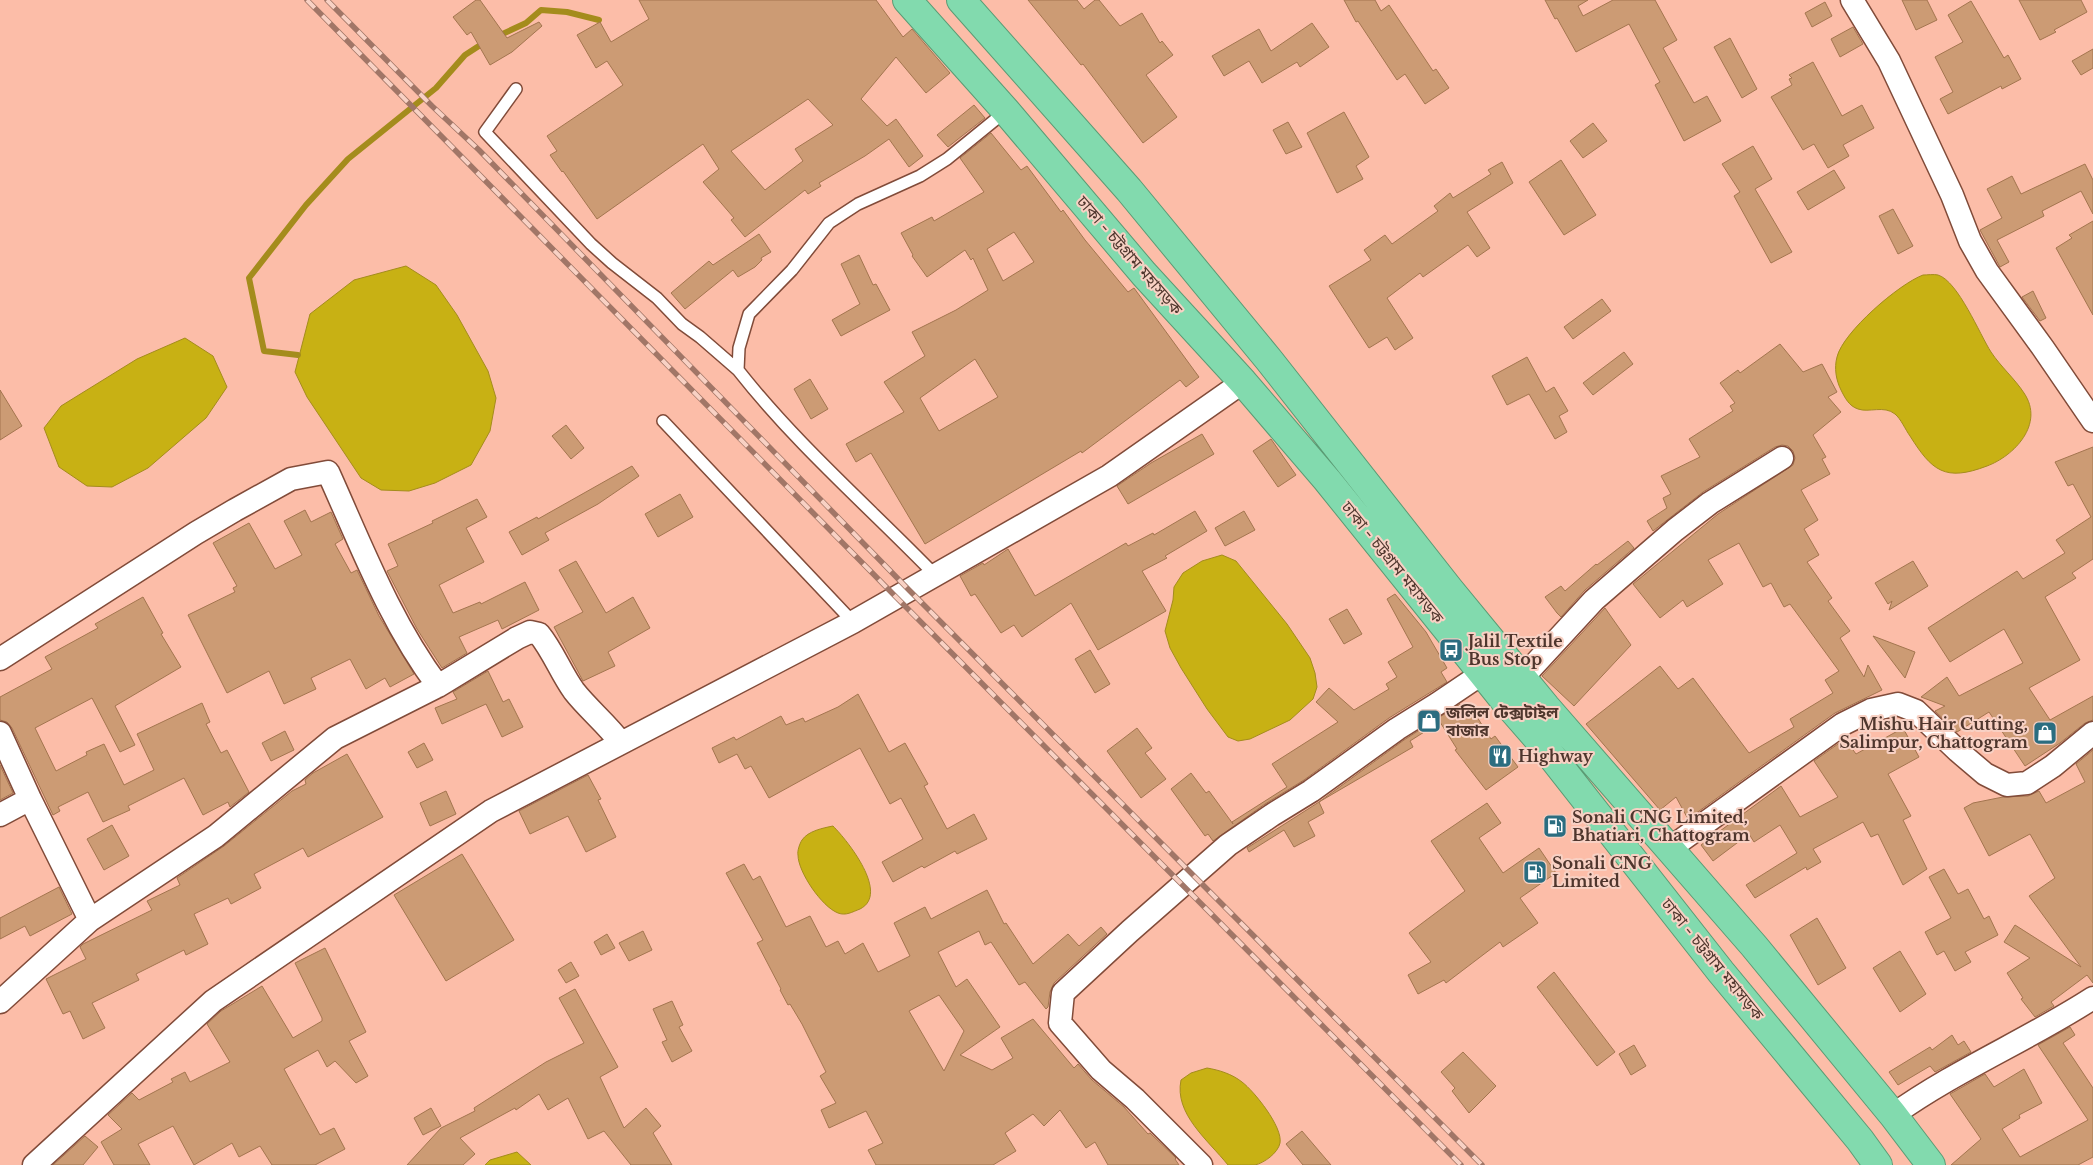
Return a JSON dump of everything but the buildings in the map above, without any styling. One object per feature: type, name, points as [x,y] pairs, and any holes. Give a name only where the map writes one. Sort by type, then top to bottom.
[{"type":"highway","name":"ঢাকা - চট্টগ্রাম মহাসড়ক","points":[[906,0],[1006,112],[1144,274],[1243,382],[1327,480],[1504,700],[1538,739],[1721,972],[1860,1140],[1878,1165]]},
{"type":"highway","name":"ঢাকা - চট্টগ্রাম মহাসড়ক","points":[[961,0],[1039,86],[1177,248],[1269,360],[1449,589],[1522,678],[1754,946],[1893,1115],[1926,1160]]},
{"type":"street","points":[[1852,0],[1889,62],[1952,195],[1970,240],[1987,271],[2093,421]]},
{"type":"street","points":[[34,1165],[213,1001],[491,811],[854,622],[1109,476],[1243,382]]},
{"type":"street","points":[[1522,678],[1594,600],[1675,530],[1710,503],[1782,458]]},
{"type":"street","points":[[0,659],[196,533],[243,505],[291,479],[328,472],[375,577],[416,658],[438,686]]},
{"type":"street","points":[[2,994],[32,975],[90,920],[216,836],[336,738],[438,686],[530,632],[539,634],[548,644],[575,692],[609,726],[621,743]]},
{"type":"street","points":[[1201,1165],[1079,1047],[1060,1023],[1062,993],[1228,845],[1272,814],[1312,791],[1397,728],[1483,673]]},
{"type":"street","points":[[1669,849],[1843,724],[1871,710],[1898,704],[1916,711],[1958,751],[1986,774],[2007,786],[2027,783],[2053,766],[2093,733]]},
{"type":"street","points":[[0,733],[30,799],[90,920]]},
{"type":"street","points":[[0,814],[30,799]]},
{"type":"street","points":[[1893,1115],[1945,1080],[2023,1041],[2093,998]]},
{"type":"lane","points":[[516,89],[484,132],[584,237],[612,263],[658,298],[682,324],[738,370],[803,445],[935,575]]},
{"type":"lane","points":[[738,370],[739,348],[749,314],[792,270],[829,223],[858,204],[920,176],[947,159],[1006,112]]},
{"type":"lane","points":[[663,421],[854,622]]},
{"type":"shaded area","points":[[406,266],[436,285],[457,315],[488,371],[496,398],[490,431],[471,465],[435,483],[409,491],[381,490],[361,478],[307,397],[295,372],[310,314],[354,280]]},
{"type":"shaded area","points":[[1923,275],[1938,275],[1946,279],[1953,287],[1968,309],[1991,352],[2024,393],[2030,405],[2029,427],[2016,447],[1997,461],[1973,471],[1950,473],[1933,465],[1925,458],[1895,414],[1886,410],[1862,410],[1855,408],[1846,399],[1839,386],[1836,370],[1837,357],[1841,347],[1850,335],[1887,298]]},
{"type":"shaded area","points":[[185,338],[213,356],[227,387],[206,418],[148,468],[112,487],[87,486],[59,467],[44,428],[61,406],[137,359]]},
{"type":"shaded area","points":[[1222,555],[1236,561],[1287,624],[1310,658],[1317,687],[1313,699],[1290,720],[1250,739],[1238,741],[1228,737],[1207,709],[1170,648],[1165,631],[1173,600],[1174,587],[1183,573],[1202,561]]},
{"type":"shaded area","points":[[833,826],[856,855],[869,880],[871,892],[868,902],[860,909],[846,914],[838,913],[825,904],[806,879],[799,862],[798,849],[801,841],[808,834],[816,830]]},
{"type":"shaded area","points":[[1207,1068],[1238,1079],[1267,1110],[1277,1128],[1280,1143],[1274,1154],[1266,1160],[1255,1165],[1228,1165],[1194,1126],[1183,1104],[1180,1092],[1181,1080],[1191,1073]]},
{"type":"shaded area","points":[[517,1152],[531,1165],[485,1165],[490,1160]]},
{"type":"waterway","points":[[496,37],[526,23],[541,10],[567,12],[599,20]]},
{"type":"waterway","points":[[298,355],[264,351],[249,278],[306,205],[348,159],[436,88],[465,55],[485,42]]},
{"type":"railway","points":[[307,0],[896,597],[1461,1165]]},
{"type":"railway","points":[[327,0],[432,106],[479,150],[909,590],[1482,1165]]},
{"type":"place","name":"Jalil Textile Bus Stop","points":[[1451,650]]},
{"type":"place","name":"জলিল টেক্সটাইল বাজার","points":[[1429,721]]},
{"type":"place","name":"Mishu Hair Cutting, Salimpur, Chattogram","points":[[2045,733]]},
{"type":"place","name":"Highway","points":[[1500,756]]},
{"type":"place","name":"Sonali CNG Limited, Bhatiari, Chattogram","points":[[1555,826]]},
{"type":"place","name":"Sonali CNG Limited","points":[[1535,872]]}]
